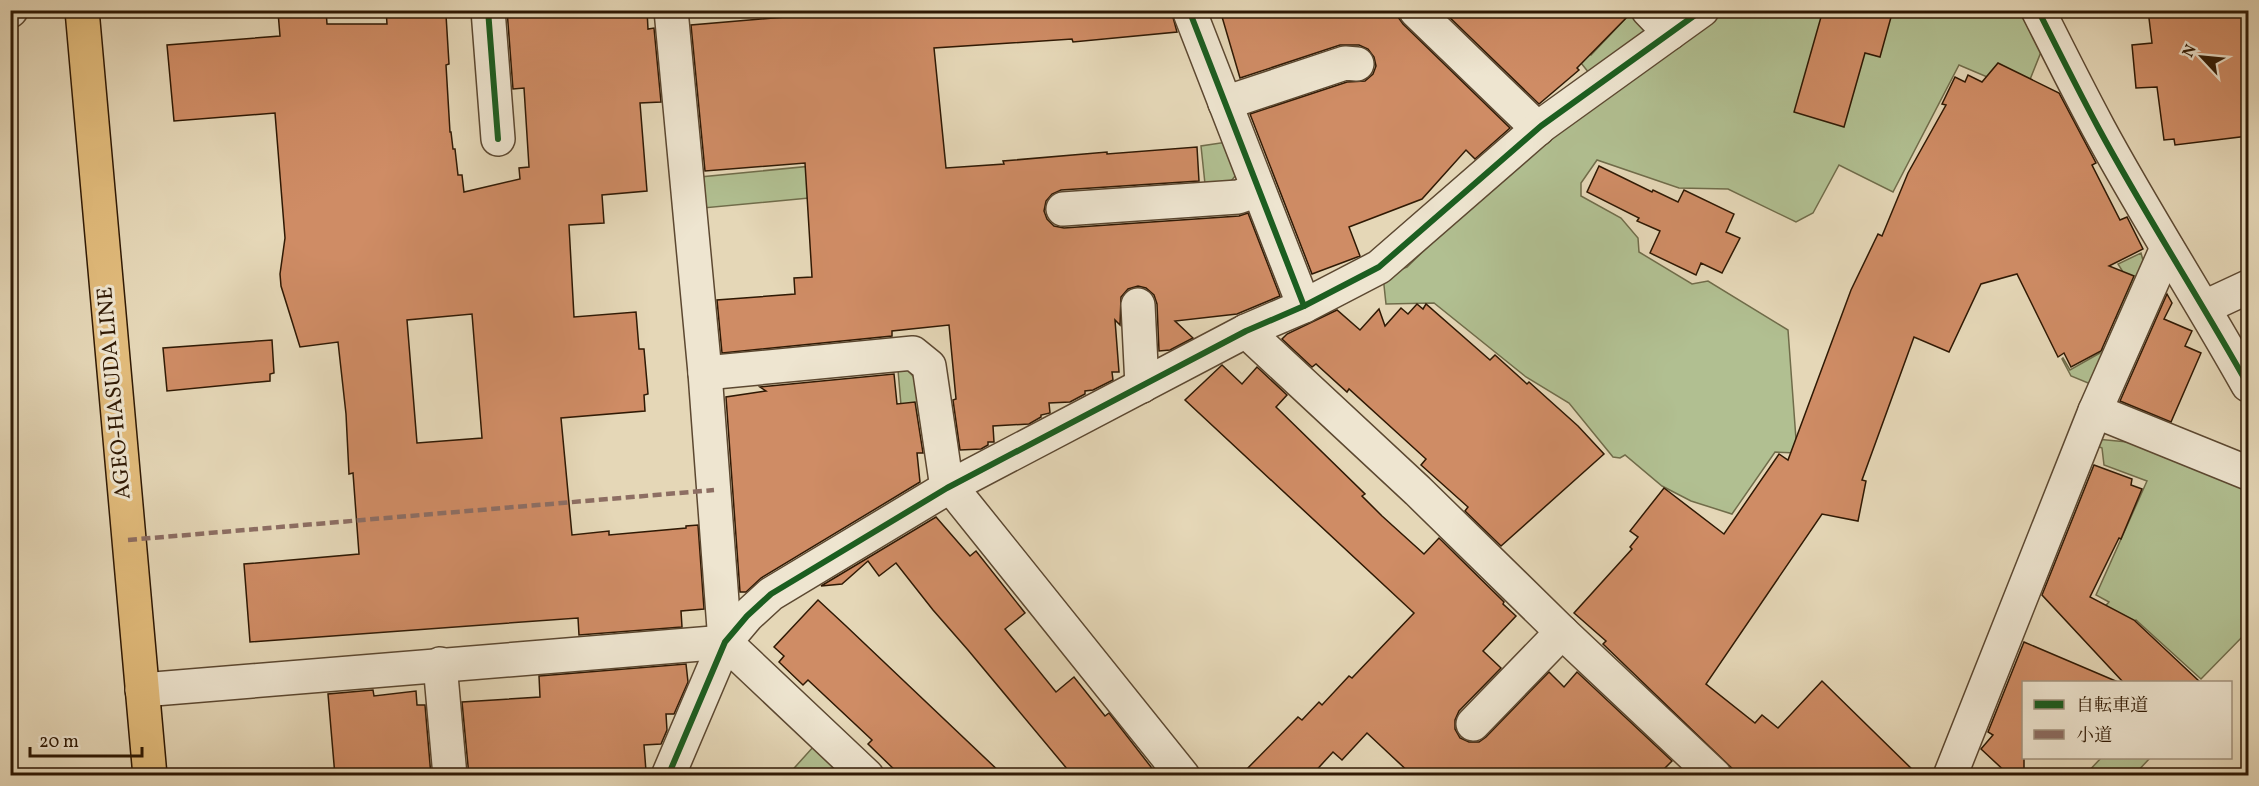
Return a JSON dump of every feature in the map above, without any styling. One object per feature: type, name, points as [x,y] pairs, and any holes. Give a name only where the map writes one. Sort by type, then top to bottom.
[{"type":"main road","name":"AGEO-HASUDA LINE","points":[[82,10],[150,776]]},
{"type":"street","points":[[488,10],[498,139]]},
{"type":"street","points":[[671,10],[705,373],[725,642],[867,776]]},
{"type":"street","points":[[1189,10],[1304,306]]},
{"type":"street","points":[[667,775],[725,642],[747,616],[771,594],[949,487],[1246,331],[1304,306],[1379,267],[1659,22],[1702,10]]},
{"type":"street","points":[[2038,10],[2099,129],[2167,248],[2205,307],[2248,385]]},
{"type":"street","points":[[1416,11],[1538,129]]},
{"type":"street","points":[[1225,103],[1345,63],[1357,64]]},
{"type":"street","points":[[1063,209],[1238,197],[1258,190]]},
{"type":"street","points":[[1950,776],[2095,411],[2167,248]]},
{"type":"street","points":[[2205,307],[2248,287]]},
{"type":"street","points":[[1138,305],[1142,386]]},
{"type":"street","points":[[1246,331],[1418,490],[1710,774]]},
{"type":"street","points":[[705,373],[913,353],[929,366],[949,487],[1183,776]]},
{"type":"street","points":[[2095,411],[2248,473]]},
{"type":"street","points":[[1473,724],[1562,632]]},
{"type":"street","points":[[142,690],[725,642]]},
{"type":"street","points":[[440,664],[450,776]]},
{"type":"green space","points":[[1623,11],[1633,11],[1647,25],[1645,35],[1589,73],[1573,53],[1579,45],[1591,55],[1628,16]]},
{"type":"green space","points":[[1722,11],[2019,11],[2041,52],[2029,82],[1999,82],[1959,65],[1893,192],[1839,165],[1813,213],[1796,222],[1728,189],[1679,188],[1597,160],[1581,183],[1581,196],[1621,218],[1638,238],[1639,252],[1692,284],[1708,281],[1788,330],[1797,453],[1775,452],[1732,514],[1691,501],[1662,486],[1625,455],[1620,458],[1613,457],[1569,403],[1526,377],[1434,303],[1386,304],[1383,276],[1407,267],[1448,227],[1553,135]]},
{"type":"green space","points":[[1227,142],[1236,175],[1231,181],[1205,184],[1201,146]]},
{"type":"green space","points":[[943,153],[945,185],[703,208],[700,177]]},
{"type":"green space","points":[[2141,253],[2144,264],[2119,323],[2099,286],[2123,272],[2118,264]]},
{"type":"green space","points":[[2106,347],[2093,385],[2071,376],[2062,359],[2070,370],[2100,353]]},
{"type":"green space","points":[[907,369],[917,381],[920,415],[902,417],[898,370]]},
{"type":"green space","points":[[2096,439],[2149,444],[2248,491],[2248,631],[2201,679],[2136,620],[2101,656],[2080,633],[2109,602],[2096,595],[2147,481],[2104,465],[2102,448],[2095,445]]},
{"type":"green space","points":[[814,746],[846,776],[787,776]]},
{"type":"green space","points":[[2100,759],[2149,759],[2134,775],[2085,775]]},
{"type":"building","points":[[326,10],[327,24],[387,24],[386,10],[442,10],[442,15],[446,15],[450,132],[453,149],[455,149],[458,175],[462,175],[464,192],[520,179],[519,168],[529,167],[524,88],[513,89],[507,10],[647,10],[648,29],[654,28],[661,102],[640,103],[647,191],[602,195],[604,223],[569,225],[574,317],[636,312],[639,349],[644,349],[648,394],[644,395],[645,411],[561,418],[572,535],[609,531],[609,535],[698,525],[704,609],[681,611],[682,627],[579,635],[578,618],[250,642],[244,564],[359,554],[353,473],[349,474],[346,414],[338,342],[300,347],[281,286],[280,274],[285,238],[275,113],[174,121],[167,45],[280,36],[278,12]],"holes":[[[472,314],[482,438],[417,443],[407,320]]]},
{"type":"building","points":[[867,10],[1171,10],[1177,32],[1073,42],[1072,39],[934,48],[946,168],[1107,152],[1107,154],[1197,147],[1199,181],[1061,190],[1052,194],[1046,201],[1044,211],[1047,219],[1054,226],[1064,228],[1239,216],[1248,213],[1280,296],[1237,314],[1175,321],[1193,338],[1170,350],[1159,351],[1157,304],[1154,295],[1146,288],[1138,286],[1128,289],[1121,297],[1120,325],[1115,320],[1119,372],[1112,372],[1113,380],[1093,390],[1085,391],[1085,394],[1070,402],[1049,403],[1050,413],[1041,415],[1029,424],[993,426],[994,442],[988,442],[988,445],[981,449],[960,450],[953,400],[956,399],[949,325],[892,331],[892,336],[722,353],[717,300],[795,294],[794,278],[812,277],[805,163],[705,171],[691,25]]},
{"type":"building","points":[[1220,10],[1398,10],[1398,17],[1403,24],[1510,128],[1475,159],[1466,150],[1422,199],[1349,227],[1360,256],[1312,274],[1250,114],[1347,82],[1365,81],[1373,74],[1376,66],[1374,57],[1368,49],[1359,45],[1340,45],[1240,78]]},
{"type":"building","points":[[1442,10],[1630,10],[1630,14],[1577,68],[1579,70],[1539,104]]},
{"type":"building","points":[[1823,10],[1893,10],[1880,57],[1865,53],[1844,127],[1794,112]]},
{"type":"building","points":[[2148,10],[2248,10],[2248,136],[2175,145],[2174,139],[2164,140],[2157,87],[2136,88],[2132,45],[2152,43]]},
{"type":"building","points":[[1998,63],[2059,93],[2096,163],[2092,165],[2120,220],[2127,217],[2143,249],[2109,266],[2134,276],[2101,351],[2071,367],[2064,353],[2058,357],[2017,274],[1981,284],[1949,352],[1914,337],[1862,480],[1866,481],[1858,521],[1822,514],[1706,684],[1755,723],[1762,715],[1778,728],[1822,681],[1919,776],[1740,776],[1603,644],[1606,641],[1574,613],[1632,549],[1630,547],[1638,537],[1630,531],[1664,488],[1724,534],[1779,454],[1788,460],[1851,290],[1878,234],[1882,236],[1908,173],[1946,105],[1942,104],[1955,77],[1965,82],[1968,75],[1982,82]]},
{"type":"building","points":[[1599,166],[1678,202],[1684,190],[1734,214],[1726,232],[1740,238],[1722,273],[1701,263],[1696,275],[1650,253],[1660,231],[1637,221],[1639,218],[1587,192]]},
{"type":"building","points":[[2167,294],[2172,303],[2164,319],[2192,331],[2185,346],[2201,353],[2171,422],[2120,401]]},
{"type":"building","points":[[1417,304],[1423,309],[1426,304],[1490,360],[1495,355],[1527,384],[1529,382],[1578,426],[1604,454],[1501,546],[1465,511],[1468,507],[1421,465],[1426,459],[1349,389],[1347,392],[1316,364],[1312,367],[1282,339],[1287,334],[1337,310],[1360,330],[1379,309],[1385,326],[1401,308],[1408,314]]},
{"type":"building","points":[[272,340],[274,373],[270,374],[270,381],[167,391],[163,348]]},
{"type":"building","points":[[1222,365],[1242,384],[1257,367],[1287,395],[1276,407],[1365,494],[1362,496],[1382,516],[1424,554],[1439,538],[1516,616],[1483,651],[1501,668],[1459,711],[1455,720],[1455,729],[1460,738],[1469,742],[1479,742],[1486,737],[1549,672],[1564,687],[1577,672],[1672,761],[1657,776],[1413,776],[1367,733],[1342,760],[1333,752],[1311,776],[1240,776],[1298,717],[1302,720],[1319,702],[1322,705],[1349,676],[1352,678],[1414,613],[1185,400]]},
{"type":"building","points":[[894,374],[897,404],[915,402],[923,453],[917,453],[920,482],[761,578],[746,592],[740,592],[726,397],[766,391],[760,387]]},
{"type":"building","points":[[2094,465],[2132,479],[2131,485],[2142,489],[2121,539],[2119,538],[2090,597],[2134,620],[2199,681],[2122,681],[2042,595]]},
{"type":"building","points":[[936,517],[970,556],[976,551],[1025,613],[1005,629],[1056,692],[1074,677],[1105,716],[1109,713],[1158,776],[1073,776],[896,563],[879,576],[868,561],[842,584],[821,586]]},
{"type":"building","points":[[818,600],[1004,776],[901,776],[868,744],[872,740],[808,680],[803,685],[779,662],[784,656],[774,647]]},
{"type":"building","points":[[2024,642],[2116,681],[2022,681],[2024,776],[2010,776],[1981,749],[1993,735],[1988,732]]},
{"type":"building","points":[[686,664],[688,682],[674,714],[666,714],[667,730],[661,744],[644,745],[646,771],[625,772],[625,776],[469,776],[462,702],[540,697],[539,676]]},
{"type":"building","points":[[373,690],[374,696],[416,691],[417,705],[425,705],[431,776],[335,776],[328,694]]},
{"type":"marked path","points":[[128,540],[714,490]]},
{"type":"cycle path","points":[[488,10],[498,139]]},
{"type":"cycle path","points":[[1189,10],[1304,306]]},
{"type":"cycle path","points":[[668,776],[725,642],[747,616],[771,594],[947,488],[1246,331],[1304,306],[1379,267],[1541,126],[1702,10]]},
{"type":"cycle path","points":[[2038,10],[2083,100],[2117,161],[2248,385]]}]
